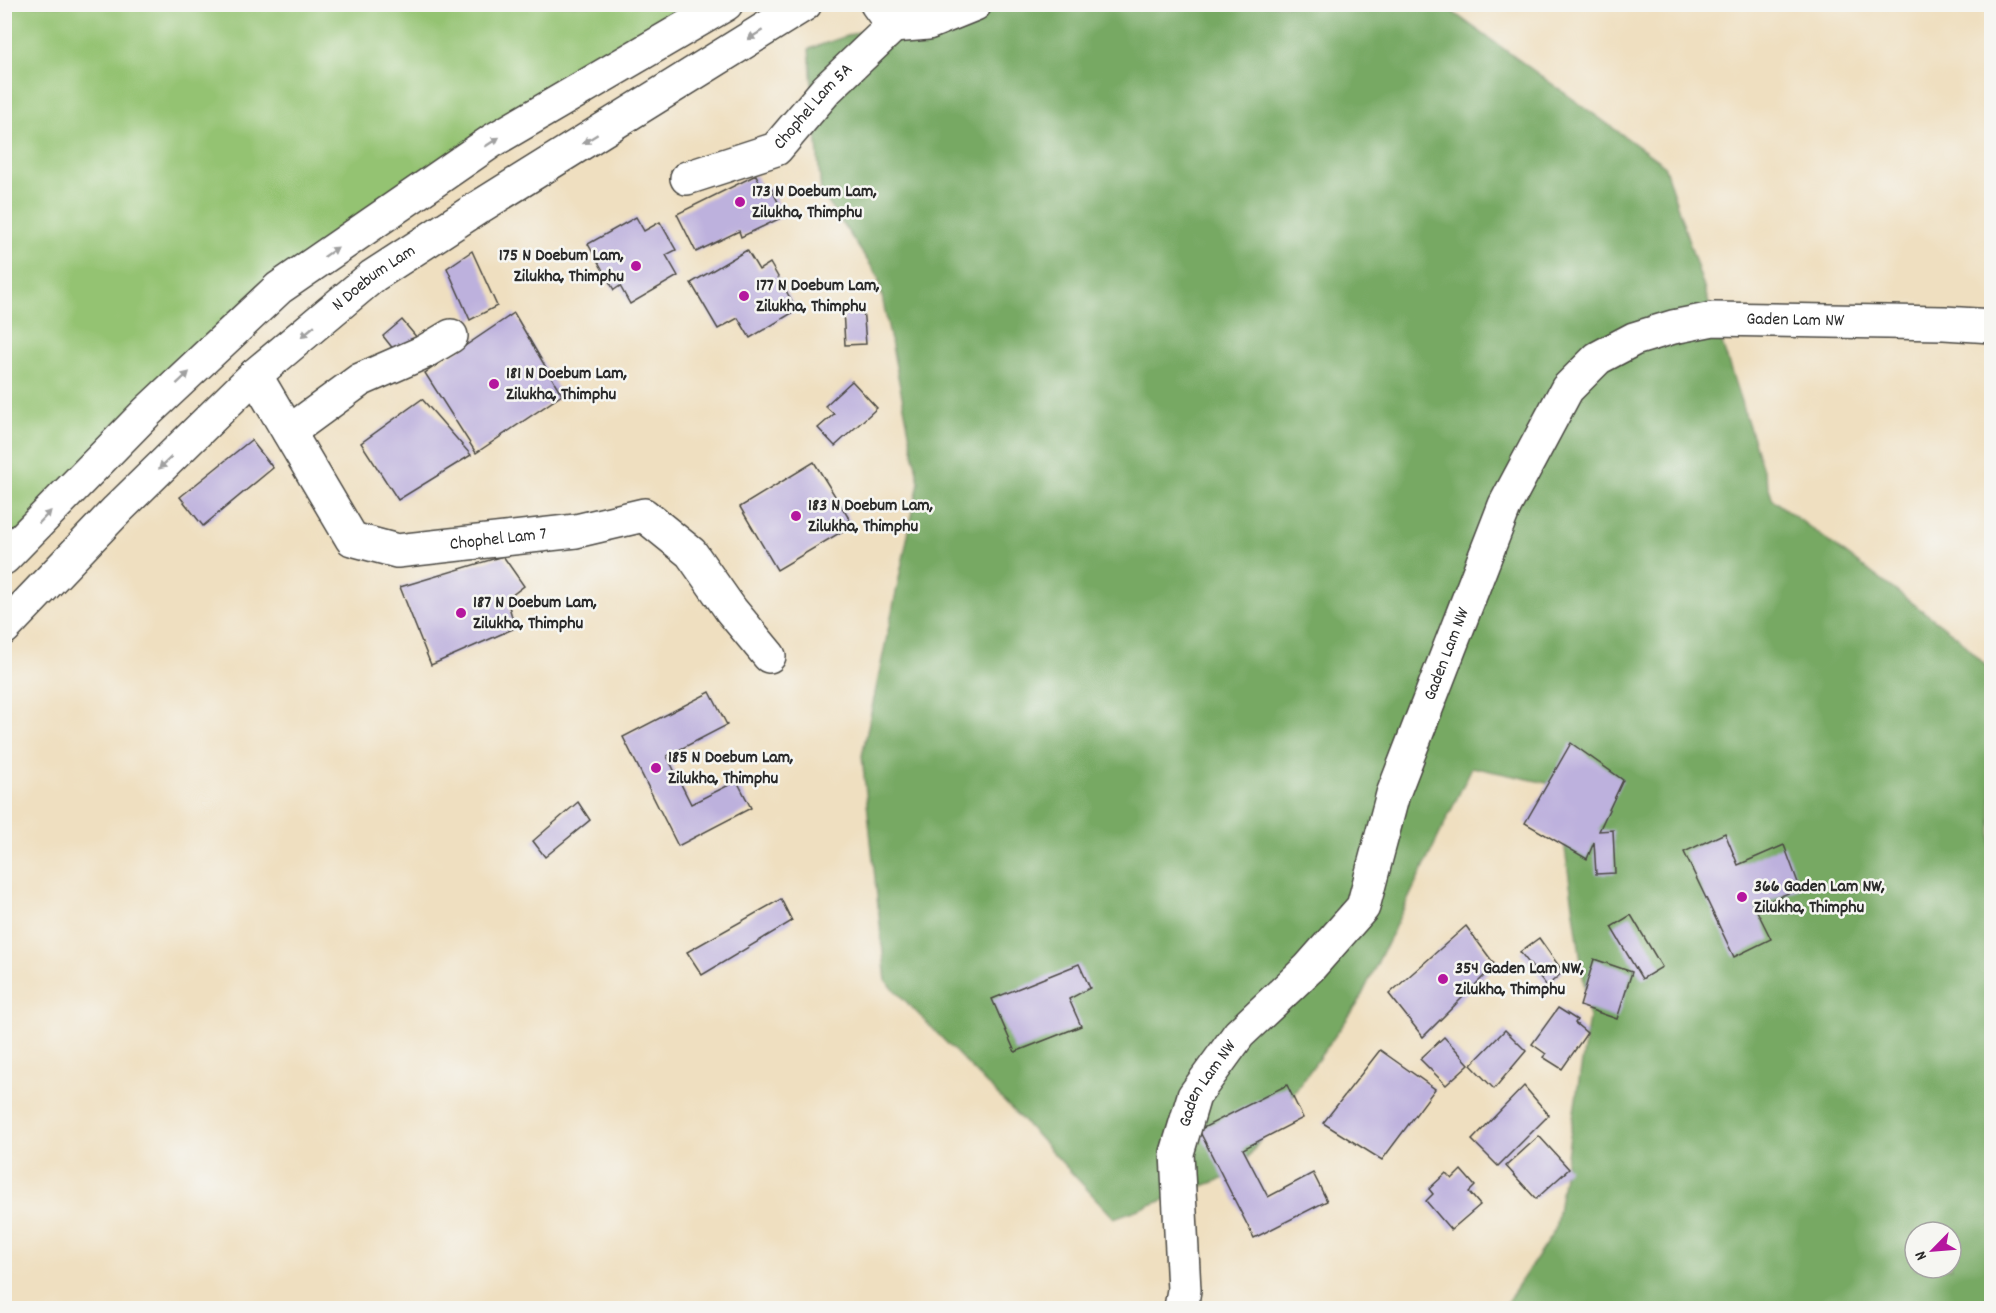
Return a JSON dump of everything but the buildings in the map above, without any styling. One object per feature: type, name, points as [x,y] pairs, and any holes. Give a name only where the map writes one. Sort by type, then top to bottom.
[{"type":"main road","points":[[4,558],[147,412],[279,288],[492,141],[726,4]]},
{"type":"main road","name":"N Doebum Lam","points":[[4,628],[117,510],[255,375],[373,276],[476,209],[805,4]]},
{"type":"main road","points":[[885,15],[928,23],[975,4]]},
{"type":"main road","name":"Chophel Lam 5A","points":[[687,178],[776,149],[885,15]]},
{"type":"main road","name":"Gaden Lam NW","points":[[1181,1308],[1184,1290],[1177,1153],[1194,1096],[1239,1034],[1309,968],[1363,907],[1393,794],[1505,506],[1567,389],[1598,358],[1634,339],[1673,327],[1713,319],[1933,322],[1992,326]]},
{"type":"main road","points":[[290,432],[360,380],[424,352],[451,336]]},
{"type":"main road","name":"Chophel Lam 7","points":[[255,375],[352,539],[397,551],[576,531],[644,515],[691,553],[731,610],[769,656]]},
{"type":"green space","points":[[5,5],[726,5],[380,210],[5,552]]},
{"type":"green space","points":[[936,5],[1443,5],[1664,165],[1773,500],[1958,637],[1991,671],[1991,1308],[1503,1308],[1555,1230],[1589,1018],[1556,785],[1472,767],[1357,1005],[1236,1174],[1114,1218],[886,981],[862,756],[919,482],[878,276],[821,192],[809,49]]},
{"type":"place","name":"173 N Doebum Lam, Zilukha, Thimphu","points":[[740,202]]},
{"type":"place","name":"175 N Doebum Lam, Zilukha, Thimphu","points":[[636,266]]},
{"type":"place","name":"177 N Doebum Lam, Zilukha, Thimphu","points":[[744,296]]},
{"type":"place","name":"181 N Doebum Lam, Zilukha, Thimphu","points":[[494,384]]},
{"type":"place","name":"183 N Doebum Lam, Zilukha, Thimphu","points":[[796,516]]},
{"type":"place","name":"187 N Doebum Lam, Zilukha, Thimphu","points":[[461,613]]},
{"type":"place","name":"185 N Doebum Lam, Zilukha, Thimphu","points":[[656,768]]},
{"type":"place","name":"366 Gaden Lam NW, Zilukha, Thimphu","points":[[1742,897]]},
{"type":"place","name":"354 Gaden Lam NW, Zilukha, Thimphu","points":[[1443,979]]}]
